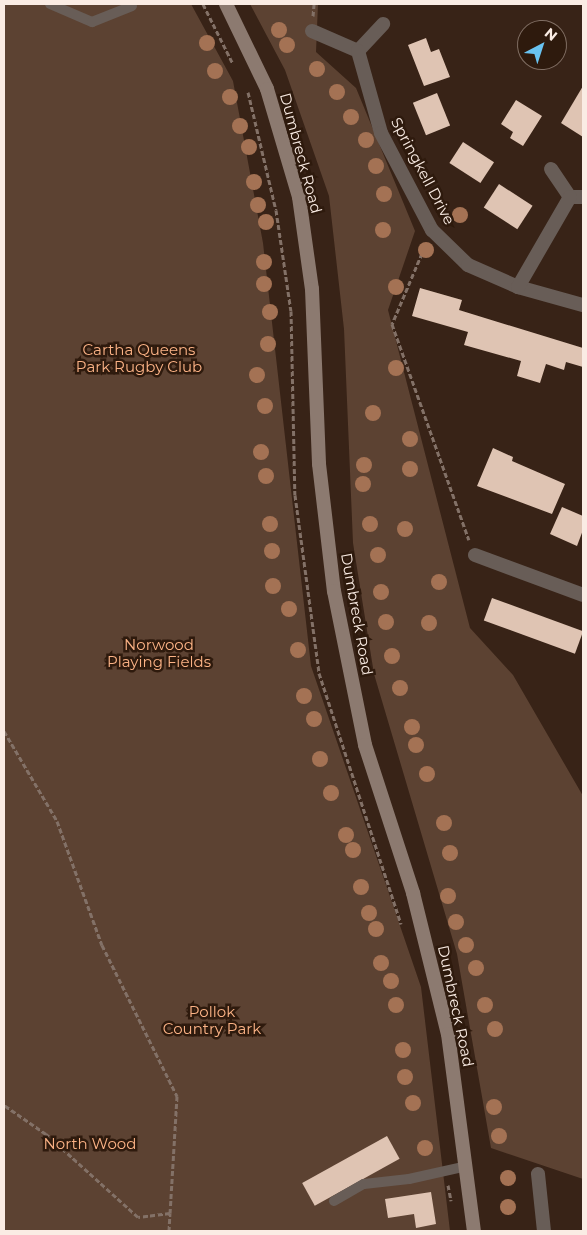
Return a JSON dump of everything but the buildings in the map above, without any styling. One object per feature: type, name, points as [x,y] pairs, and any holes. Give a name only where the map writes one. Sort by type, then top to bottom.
[{"type":"main road","name":"Dumbreck Road","points":[[226,4],[267,89],[299,197],[312,289],[319,464],[334,591],[365,745],[413,893],[448,1034],[467,1166],[474,1231]]},
{"type":"street","points":[[312,31],[358,51],[383,24]]},
{"type":"street","name":"Springkell Drive","points":[[358,51],[381,133],[432,230],[468,265],[518,287],[583,305]]},
{"type":"street","points":[[518,287],[576,197],[551,169]]},
{"type":"street","points":[[475,555],[583,595]]},
{"type":"street","points":[[538,1174],[544,1231]]},
{"type":"lane","points":[[50,4],[92,22],[132,6]]},
{"type":"lane","points":[[334,1201],[364,1184],[409,1179],[467,1166]]},
{"type":"path","points":[[432,230],[392,324],[475,555]]},
{"type":"path","points":[[4,731],[56,821],[102,944],[177,1096],[169,1231]]},
{"type":"path","points":[[4,1105],[46,1134],[138,1217],[170,1213]]},
{"type":"green space","name":"Pollok Country Park","points":[[4,4],[191,4],[233,81],[263,243],[311,666],[421,987],[450,1231],[4,1231]]},
{"type":"green space","points":[[250,4],[318,4],[316,52],[356,88],[415,231],[388,310],[470,628],[513,675],[583,796],[583,1179],[491,1148],[457,954],[374,674],[353,543],[344,329],[329,196],[285,70]]},
{"type":"park label","name":"Cartha Queens Park Rugby Club","points":[[139,358]]},
{"type":"park label","name":"Norwood Playing Fields","points":[[159,652]]},
{"type":"park label","name":"North Wood","points":[[90,1144]]}]
